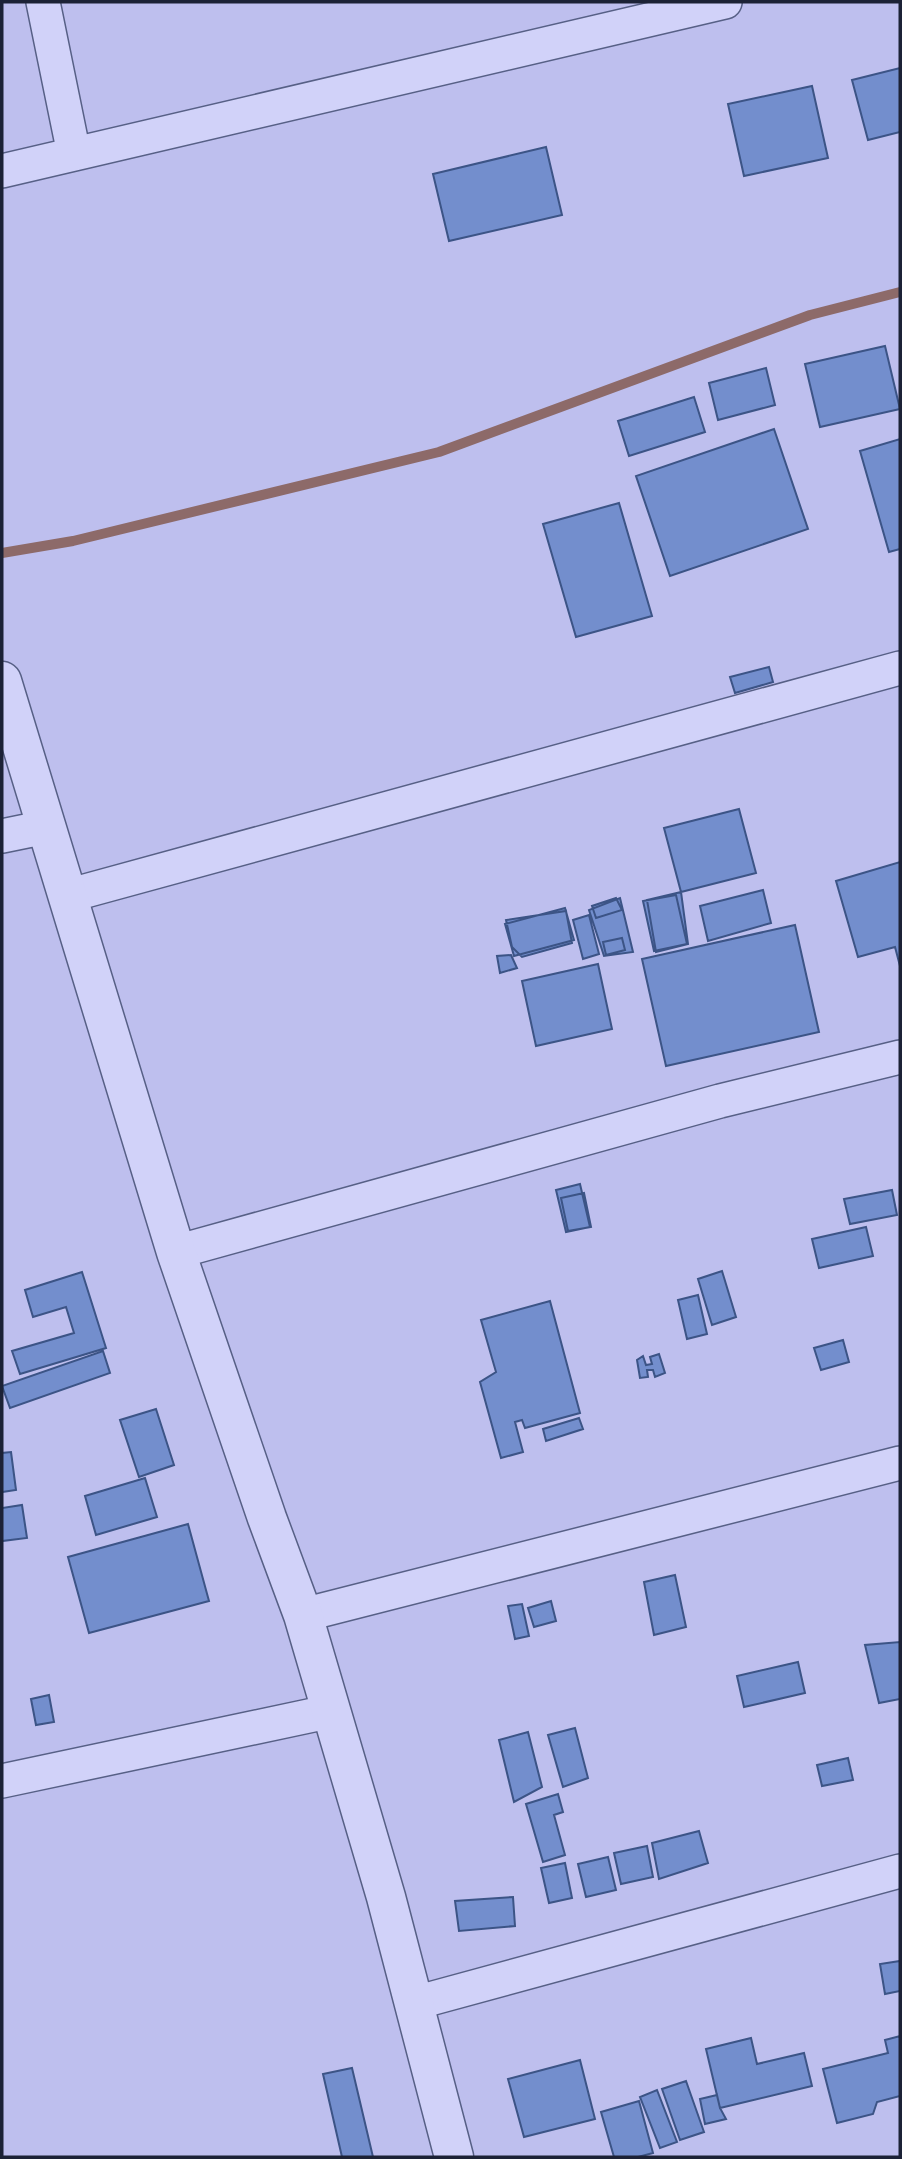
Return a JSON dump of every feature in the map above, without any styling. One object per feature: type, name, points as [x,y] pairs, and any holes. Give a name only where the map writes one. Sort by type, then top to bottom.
[{"type":"street","points":[[43,2],[74,154]]},
{"type":"street","points":[[2,171],[725,2]]},
{"type":"street","points":[[67,896],[900,668]]},
{"type":"street","points":[[2,681],[176,1252],[303,1615],[415,2003],[454,2157]]},
{"type":"street","points":[[2,836],[46,827]]},
{"type":"street","points":[[176,1252],[720,1101],[900,1057]]},
{"type":"street","points":[[303,1615],[900,1463]]},
{"type":"street","points":[[2,1781],[332,1711]]},
{"type":"street","points":[[415,2003],[900,1871]]},
{"type":"building","points":[[900,68],[900,132],[868,140],[852,80]]},
{"type":"building","points":[[812,86],[828,158],[744,176],[728,104]]},
{"type":"building","points":[[546,147],[562,215],[449,241],[433,174]]},
{"type":"building","points":[[885,346],[900,409],[820,427],[805,364]]},
{"type":"building","points":[[766,368],[775,405],[718,420],[709,383]]},
{"type":"building","points":[[694,397],[705,432],[629,456],[618,421]]},
{"type":"building","points":[[774,429],[808,529],[670,576],[636,476]]},
{"type":"building","points":[[900,439],[900,549],[889,552],[860,451]]},
{"type":"building","points":[[619,503],[652,616],[576,637],[543,524]]},
{"type":"building","points":[[769,667],[773,682],[735,693],[730,677]]},
{"type":"building","points":[[739,809],[756,873],[681,892],[664,828]]},
{"type":"building","points":[[900,862],[900,966],[895,947],[858,957],[836,881]]},
{"type":"building","points":[[763,890],[771,923],[708,941],[700,906]]},
{"type":"building","points":[[681,892],[688,944],[656,952],[647,900]]},
{"type":"building","points":[[676,895],[687,944],[654,951],[643,901]]},
{"type":"building","points":[[616,898],[622,910],[596,918],[592,906]]},
{"type":"building","points":[[620,898],[633,952],[604,956],[589,910]]},
{"type":"building","points":[[565,908],[574,940],[514,956],[505,924]]},
{"type":"building","points":[[566,911],[572,943],[522,957],[512,947],[506,920]]},
{"type":"building","points":[[589,915],[599,954],[583,959],[573,920]]},
{"type":"building","points":[[795,925],[819,1032],[666,1066],[642,959]]},
{"type":"building","points":[[622,938],[625,950],[606,955],[603,942]]},
{"type":"building","points":[[511,955],[517,968],[500,973],[497,956]]},
{"type":"building","points":[[598,964],[612,1029],[536,1046],[522,981]]},
{"type":"building","points":[[580,1184],[590,1227],[566,1232],[556,1190]]},
{"type":"building","points":[[892,1190],[897,1215],[850,1224],[844,1199]]},
{"type":"building","points":[[584,1193],[591,1227],[568,1231],[561,1198]]},
{"type":"building","points":[[866,1227],[873,1256],[819,1268],[812,1239]]},
{"type":"building","points":[[722,1271],[736,1317],[712,1325],[698,1279]]},
{"type":"building","points":[[82,1272],[106,1348],[20,1374],[12,1351],[74,1333],[66,1307],[33,1317],[25,1290]]},
{"type":"building","points":[[698,1295],[707,1334],[687,1339],[678,1300]]},
{"type":"building","points":[[550,1301],[580,1413],[525,1428],[522,1420],[515,1422],[523,1452],[501,1458],[480,1382],[496,1372],[481,1320]]},
{"type":"building","points":[[843,1340],[849,1362],[821,1370],[814,1348]]},
{"type":"building","points":[[103,1351],[110,1373],[10,1408],[2,1386]]},
{"type":"building","points":[[659,1354],[665,1373],[655,1377],[653,1370],[647,1370],[648,1377],[640,1378],[637,1360],[643,1356],[646,1365],[652,1364],[650,1357]]},
{"type":"building","points":[[156,1409],[174,1465],[139,1477],[120,1420]]},
{"type":"building","points":[[579,1418],[583,1429],[546,1441],[543,1429]]},
{"type":"building","points":[[11,1452],[16,1490],[2,1492],[2,1453]]},
{"type":"building","points":[[145,1478],[157,1517],[96,1535],[85,1496]]},
{"type":"building","points":[[22,1505],[27,1538],[2,1541],[2,1508]]},
{"type":"building","points":[[188,1524],[209,1601],[89,1633],[68,1557]]},
{"type":"building","points":[[675,1575],[686,1627],[654,1635],[644,1582]]},
{"type":"building","points":[[551,1601],[556,1621],[534,1627],[528,1608]]},
{"type":"building","points":[[522,1604],[529,1636],[515,1639],[508,1606]]},
{"type":"building","points":[[900,1642],[900,1699],[879,1703],[865,1645]]},
{"type":"building","points":[[798,1662],[805,1693],[744,1707],[737,1676]]},
{"type":"building","points":[[49,1695],[54,1722],[36,1725],[31,1699]]},
{"type":"building","points":[[575,1728],[588,1778],[563,1787],[548,1735]]},
{"type":"building","points":[[528,1732],[542,1787],[514,1802],[499,1740]]},
{"type":"building","points":[[848,1758],[853,1780],[822,1786],[817,1765]]},
{"type":"building","points":[[558,1794],[563,1812],[554,1815],[565,1855],[543,1862],[526,1804]]},
{"type":"building","points":[[699,1831],[708,1863],[659,1879],[652,1843]]},
{"type":"building","points":[[647,1846],[653,1877],[621,1884],[614,1853]]},
{"type":"building","points":[[608,1857],[616,1890],[586,1897],[578,1864]]},
{"type":"building","points":[[565,1863],[572,1898],[549,1903],[541,1868]]},
{"type":"building","points":[[513,1897],[515,1926],[459,1931],[455,1901]]},
{"type":"building","points":[[900,1961],[900,1991],[885,1994],[880,1964]]},
{"type":"building","points":[[900,2036],[900,2096],[877,2102],[873,2114],[837,2123],[823,2069],[888,2053],[885,2040]]},
{"type":"building","points":[[751,2038],[757,2064],[804,2053],[812,2086],[720,2108],[706,2049]]},
{"type":"building","points":[[580,2060],[595,2119],[524,2137],[508,2079]]},
{"type":"building","points":[[352,2068],[373,2157],[342,2157],[323,2074]]},
{"type":"building","points":[[686,2081],[704,2132],[680,2140],[662,2089]]},
{"type":"building","points":[[657,2090],[677,2142],[660,2148],[640,2097]]},
{"type":"building","points":[[717,2095],[726,2119],[705,2124],[700,2099]]},
{"type":"building","points":[[639,2101],[653,2153],[638,2157],[614,2157],[601,2112]]},
{"type":"waterway","points":[[2,553],[73,541],[439,452],[810,315],[900,292]]}]
